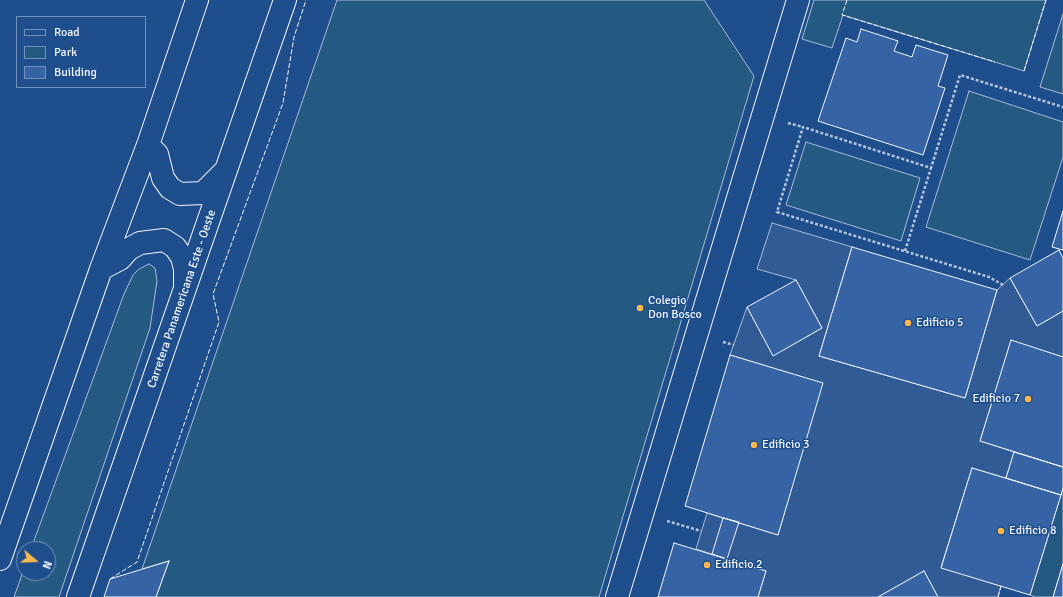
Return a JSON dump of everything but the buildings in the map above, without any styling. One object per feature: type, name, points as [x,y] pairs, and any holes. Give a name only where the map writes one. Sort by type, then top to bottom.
[{"type":"main road","points":[[0,558],[101,269],[148,145],[197,0]]},
{"type":"main road","name":"Carretera Panamericana Este - Oeste","points":[[78,597],[286,0]]},
{"type":"main road","points":[[617,597],[798,0]]},
{"type":"main road","points":[[148,145],[157,154],[163,178],[170,188],[180,194],[203,193],[222,175],[228,164]]},
{"type":"main road","points":[[101,269],[120,259],[129,249],[140,243],[164,240],[175,247],[182,257],[186,281],[183,296]]},
{"type":"path","points":[[905,251],[960,75],[1063,107]]},
{"type":"path","points":[[931,168],[803,127],[777,212],[989,276],[1003,285]]},
{"type":"path","points":[[643,513],[701,531]]},
{"type":"green space","points":[[337,0],[704,0],[754,76],[599,597],[156,597],[169,561],[142,569]]},
{"type":"green space","points":[[814,0],[1046,0],[1024,71],[843,15],[832,48],[802,39]]},
{"type":"green space","points":[[1063,14],[1063,94],[1040,87]]},
{"type":"green space","points":[[969,91],[1063,122],[1063,157],[1030,260],[926,227]]},
{"type":"green space","points":[[806,142],[920,178],[901,241],[786,205]]},
{"type":"green space","points":[[149,264],[155,268],[157,281],[150,328],[59,597],[14,597],[20,581],[56,581],[56,541],[34,541],[124,294],[133,275],[139,269]]},
{"type":"green space","points":[[1063,488],[1063,564],[1053,597],[1035,597],[1030,595]]},
{"type":"shaded area","points":[[772,223],[852,247],[819,356],[965,398],[997,290],[1010,278],[1037,326],[1063,311],[1063,357],[1011,341],[980,441],[1014,452],[1006,478],[972,468],[941,567],[1001,586],[998,597],[938,597],[924,571],[878,597],[758,597],[766,571],[696,549],[707,513],[778,535],[822,383],[730,355],[747,307],[773,355],[822,328],[796,280],[757,269]]},
{"type":"fence","points":[[110,579],[137,562],[219,322],[213,294],[283,103],[294,37],[306,0]]},
{"type":"fence","points":[[847,0],[842,15],[995,62]]},
{"type":"fence","points":[[1024,71],[1046,0]]},
{"type":"fence","points":[[998,597],[1001,586]]},
{"type":"place","name":"Colegio Don Bosco","points":[[640,308]]},
{"type":"place","name":"Edificio 5","points":[[908,323]]},
{"type":"place","name":"Edificio 7","points":[[1028,399]]},
{"type":"place","name":"Edificio 3","points":[[754,445]]},
{"type":"place","name":"Edificio 8","points":[[1001,531]]},
{"type":"place","name":"Edificio 2","points":[[707,565]]}]
